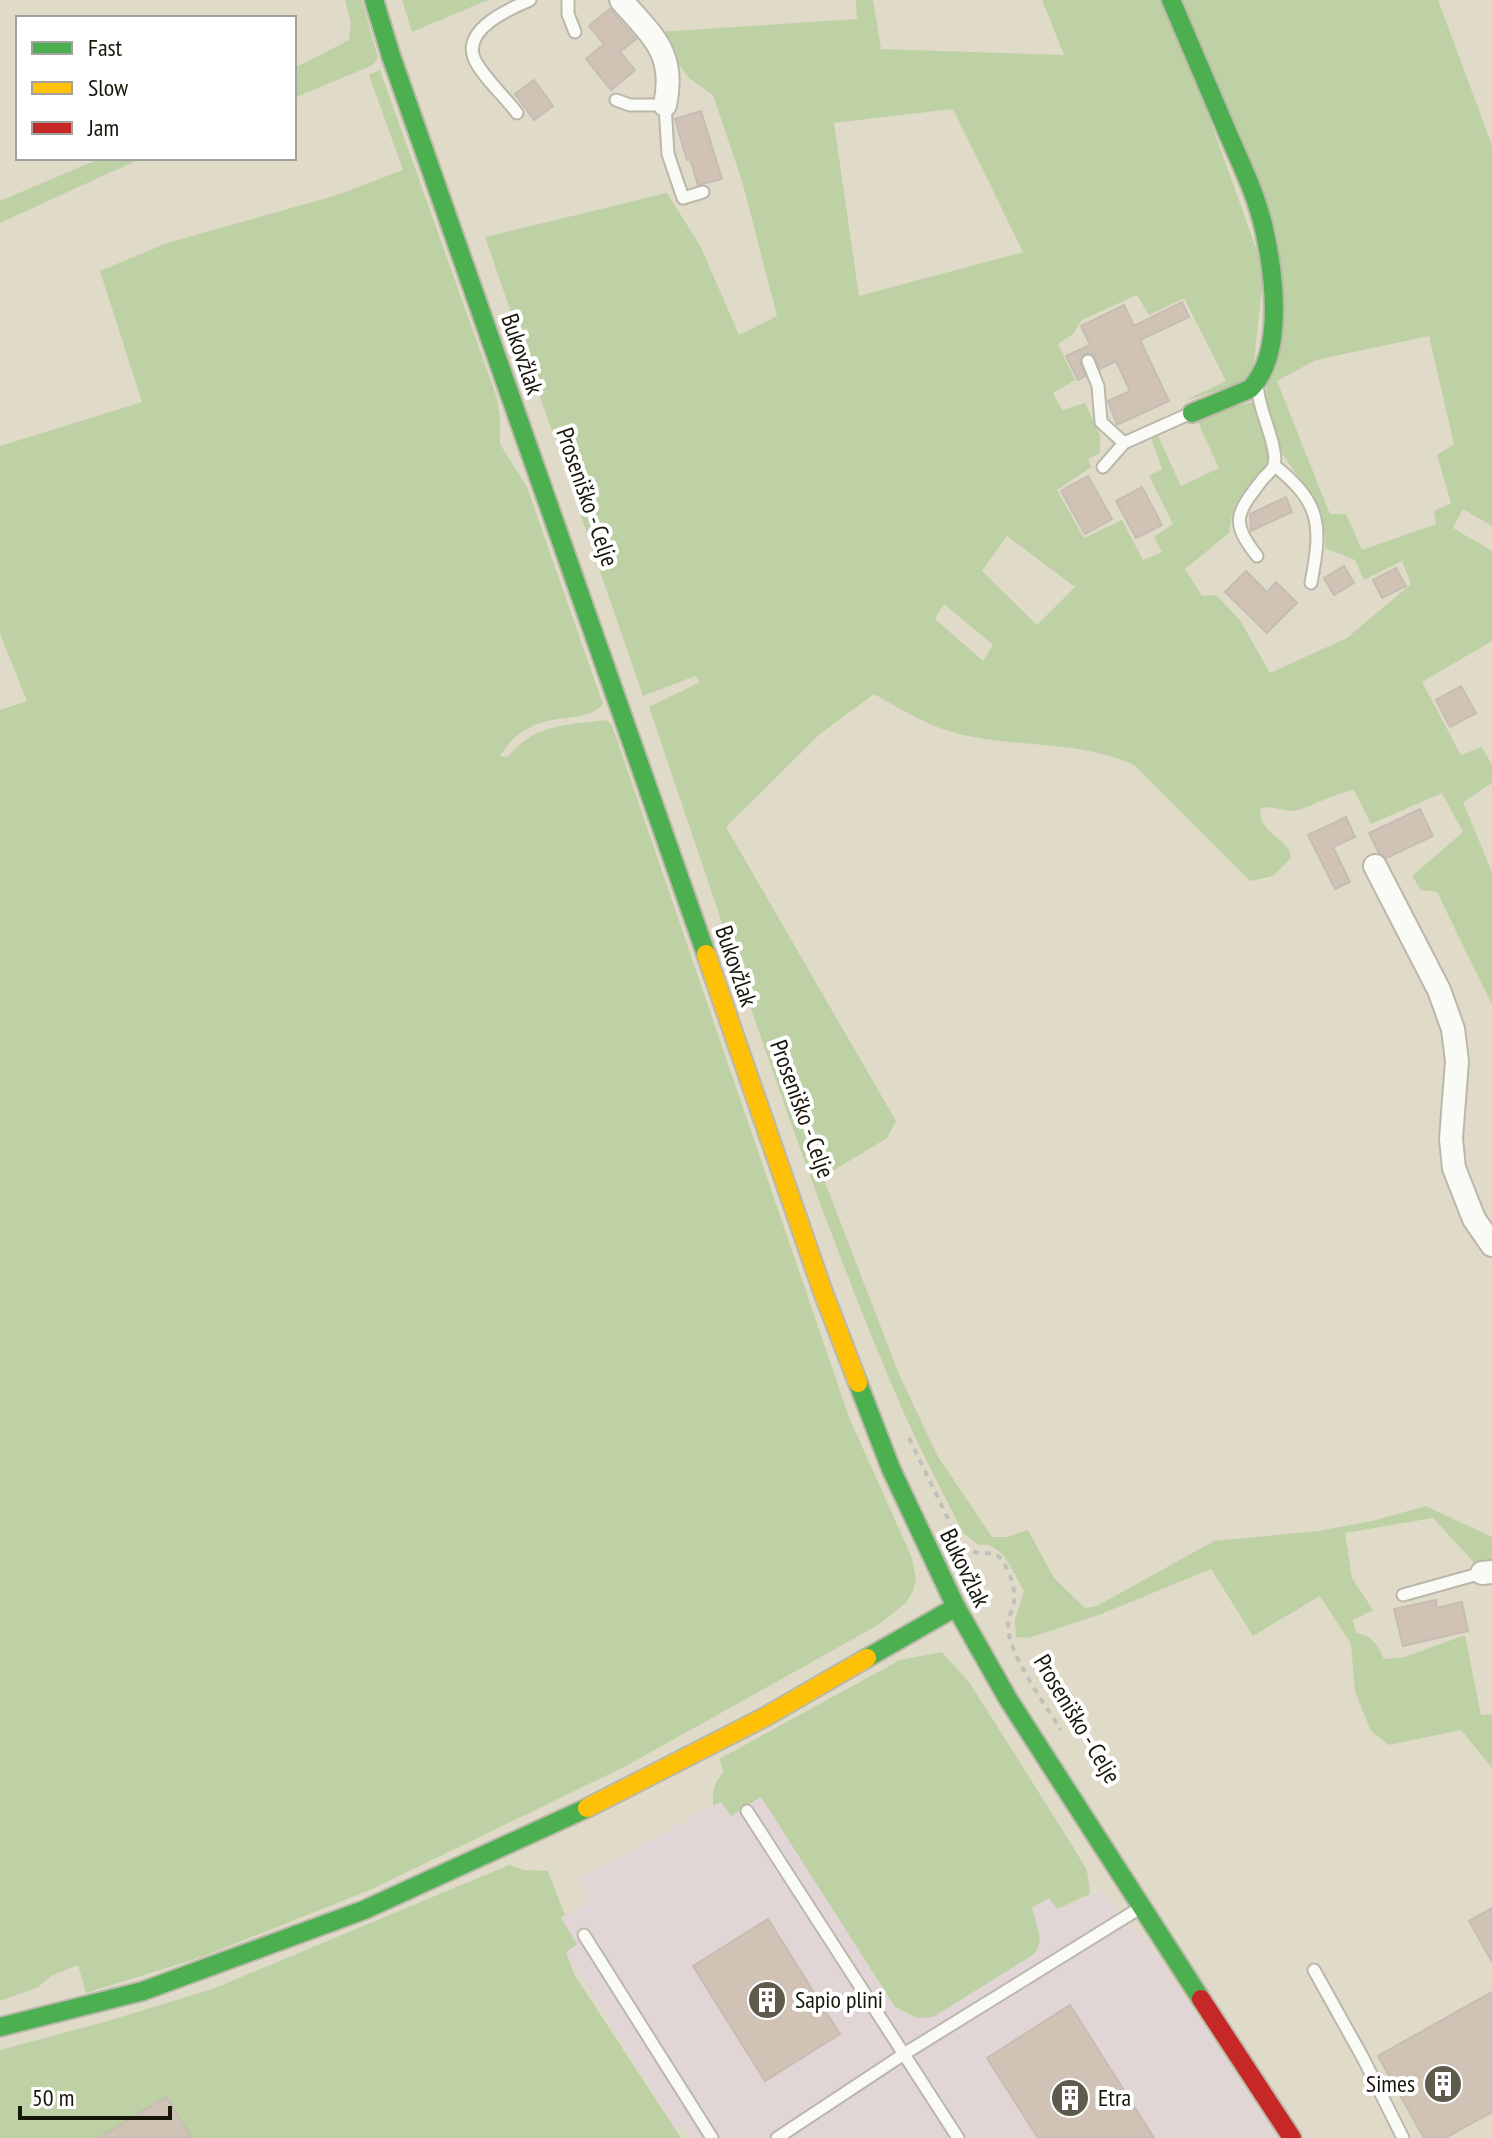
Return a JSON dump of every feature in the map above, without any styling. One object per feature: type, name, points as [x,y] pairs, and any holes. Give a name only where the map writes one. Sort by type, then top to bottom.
[{"type":"main road","name":"Bukovžlak","points":[[374,0],[823,1292],[891,1469],[956,1607],[1008,1699],[1292,2138]]},
{"type":"main road","points":[[1171,0],[1237,152],[1264,229],[1274,300],[1271,346],[1257,382],[1250,389],[1192,413]]},
{"type":"main road","points":[[0,2027],[143,1991],[364,1910],[582,1811],[765,1717],[956,1607]]},
{"type":"street","points":[[621,0],[653,38],[668,65],[670,82],[665,105]]},
{"type":"street","points":[[1375,866],[1439,990],[1453,1029],[1457,1061],[1451,1139],[1454,1168],[1474,1219],[1492,1245]]},
{"type":"lane","points":[[517,113],[473,56],[473,41],[486,23],[530,0]]},
{"type":"lane","points":[[568,0],[568,14],[575,32]]},
{"type":"lane","points":[[616,100],[630,105],[665,105],[668,154],[683,198],[703,192]]},
{"type":"lane","points":[[1088,361],[1098,386],[1101,422],[1124,443]]},
{"type":"lane","points":[[1257,382],[1258,401],[1273,451],[1274,465],[1240,511],[1238,527],[1257,556]]},
{"type":"lane","points":[[1103,467],[1124,443],[1192,413]]},
{"type":"lane","points":[[1274,465],[1303,494],[1318,523],[1311,583]]},
{"type":"lane","points":[[1403,1595],[1487,1572]]},
{"type":"lane","points":[[747,1811],[958,2138]]},
{"type":"lane","points":[[777,2138],[904,2054],[1141,1908]]},
{"type":"lane","points":[[584,1935],[712,2138]]},
{"type":"lane","points":[[1314,1970],[1403,2138]]},
{"type":"path","name":"Proseniško - Celje","points":[[908,1435],[956,1535],[967,1549],[999,1556],[1004,1564],[1016,1593],[1007,1625],[1013,1646],[1067,1741]]},
{"type":"shaded area","points":[[761,1796],[895,2007],[1034,1916],[1032,1908],[1049,1898],[1057,1909],[1102,1891],[1156,1954],[1277,2138],[690,2138],[685,2125],[676,2130],[566,1952],[577,1944],[561,1918],[590,1901],[577,1878],[721,1802]]},
{"type":"green space","points":[[345,0],[362,0],[378,58],[373,65],[296,97],[296,67],[349,40],[351,24]]},
{"type":"green space","points":[[402,0],[488,0],[412,32]]},
{"type":"green space","points":[[856,0],[873,0],[881,49],[1064,55],[1042,0],[1167,0],[1264,270],[1252,380],[1184,401],[1226,381],[1184,298],[1149,315],[1137,295],[1082,320],[1073,334],[1058,344],[1075,380],[1053,393],[1062,410],[1085,403],[1100,435],[1100,453],[1088,459],[1091,467],[1057,490],[1084,538],[1122,520],[1143,560],[1162,552],[1154,537],[1173,524],[1149,476],[1162,469],[1151,438],[1157,434],[1181,486],[1219,468],[1196,418],[1252,402],[1269,447],[1269,460],[1232,515],[1229,533],[1185,569],[1202,596],[1216,595],[1240,620],[1270,673],[1347,638],[1411,584],[1402,561],[1364,580],[1355,560],[1325,548],[1318,506],[1277,446],[1266,393],[1279,300],[1175,0],[1438,0],[1492,145],[1492,526],[1463,509],[1453,528],[1492,551],[1492,641],[1422,682],[1461,755],[1481,747],[1492,764],[1492,783],[1463,802],[1492,872],[1492,1005],[1437,892],[1421,890],[1412,876],[1463,832],[1442,793],[1371,824],[1354,790],[1297,810],[1260,808],[1265,825],[1289,850],[1291,858],[1273,876],[1250,881],[1134,765],[1090,751],[998,741],[952,732],[874,694],[820,734],[726,827],[896,1121],[887,1138],[823,1177],[899,1374],[937,1455],[992,1537],[1007,1537],[1028,1530],[1054,1578],[1085,1608],[1097,1606],[1214,1541],[1318,1531],[1372,1521],[1426,1506],[1492,1537],[1492,1563],[1478,1567],[1433,1518],[1345,1533],[1352,1578],[1373,1610],[1353,1620],[1356,1633],[1374,1642],[1384,1659],[1405,1657],[1465,1635],[1481,1715],[1492,1714],[1492,1768],[1461,1730],[1389,1745],[1371,1731],[1355,1692],[1351,1644],[1320,1596],[1253,1636],[1211,1569],[1099,1615],[1028,1638],[1016,1637],[1015,1619],[1024,1591],[1001,1553],[987,1545],[979,1545],[963,1533],[904,1414],[797,1140],[649,707],[700,682],[695,676],[643,696],[485,237],[667,193],[701,247],[739,335],[777,316],[742,181],[713,95],[689,78],[659,32],[857,19]],"holes":[[[953,109],[1023,252],[859,296],[834,123]],[[1429,336],[1454,444],[1437,455],[1451,503],[1434,511],[1436,524],[1362,550],[1346,514],[1330,514],[1277,381],[1316,360]],[[1007,536],[1075,587],[1037,625],[982,571]],[[944,604],[993,645],[983,661],[935,619]]]},
{"type":"green space","points":[[380,70],[497,398],[500,444],[527,487],[603,704],[583,715],[541,723],[527,729],[500,756],[508,757],[529,738],[553,728],[607,720],[612,725],[849,1417],[912,1558],[916,1580],[906,1603],[878,1625],[626,1766],[370,1890],[199,1958],[86,1993],[78,1965],[51,1976],[38,1987],[0,2001],[0,710],[27,701],[0,634],[0,446],[142,402],[100,271],[167,243],[334,196],[403,170],[369,75]]},
{"type":"green space","points":[[96,160],[138,160],[0,223],[0,201]]},
{"type":"green space","points":[[942,1652],[969,1682],[1072,1845],[1087,1870],[1090,1894],[1057,1909],[1049,1898],[1032,1908],[1039,1931],[1039,1943],[1034,1954],[933,2017],[917,2018],[895,2007],[761,1797],[731,1816],[721,1802],[713,1806],[713,1796],[724,1772],[719,1759],[900,1660]]},
{"type":"green space","points":[[509,1865],[524,1870],[548,1871],[565,1915],[561,1918],[577,1944],[566,1952],[574,1974],[681,2138],[0,2138],[0,2050],[215,1988]]},
{"type":"building","points":[[610,9],[636,39],[620,52],[635,70],[611,90],[586,59],[604,44],[589,26]]},
{"type":"building","points":[[534,80],[553,106],[534,120],[515,94]]},
{"type":"building","points":[[701,111],[722,179],[698,185],[675,119]]},
{"type":"building","points":[[1182,302],[1189,317],[1140,340],[1169,401],[1117,425],[1108,401],[1130,391],[1116,361],[1100,369],[1094,355],[1084,354],[1080,361],[1085,376],[1078,380],[1066,356],[1090,345],[1081,326],[1124,305],[1134,326]]},
{"type":"building","points":[[1088,476],[1112,519],[1085,534],[1061,491]]},
{"type":"building","points":[[1142,487],[1162,525],[1136,538],[1116,501]]},
{"type":"building","points":[[1286,497],[1292,512],[1251,531],[1250,514]]},
{"type":"building","points":[[1344,566],[1354,583],[1334,595],[1324,578]]},
{"type":"building","points":[[1396,568],[1406,586],[1382,598],[1373,580]]},
{"type":"building","points":[[1246,571],[1267,592],[1276,582],[1297,603],[1267,633],[1225,592]]},
{"type":"building","points":[[1461,686],[1476,713],[1450,727],[1436,700]]},
{"type":"building","points":[[1420,809],[1433,836],[1386,858],[1379,853],[1369,833]]},
{"type":"building","points":[[1346,817],[1355,837],[1333,847],[1350,882],[1335,889],[1308,835]]},
{"type":"building","points":[[1436,1600],[1437,1608],[1462,1602],[1468,1631],[1403,1646],[1394,1609]]},
{"type":"building","points":[[1492,1908],[1492,1962],[1469,1921]]},
{"type":"building","name":"Sapio plini","points":[[768,1919],[840,2034],[765,2081],[693,1966]]},
{"type":"building","name":"Simes","points":[[1492,1992],[1492,2112],[1445,2138],[1424,2138],[1378,2056]]},
{"type":"building","name":"Etra","points":[[1070,2005],[1154,2138],[1038,2138],[987,2058]]},
{"type":"building","points":[[166,2097],[192,2138],[99,2138]]},
{"type":"traffic: fast","points":[[374,0],[706,954]]},
{"type":"traffic: fast","points":[[1171,0],[1253,193],[1264,229],[1273,290],[1272,335],[1261,374],[1250,389],[1192,413]]},
{"type":"traffic: fast","points":[[858,1383],[891,1469],[956,1607],[1008,1699],[1201,1999]]},
{"type":"traffic: fast","points":[[867,1658],[956,1607]]},
{"type":"traffic: fast","points":[[0,2027],[143,1991],[364,1910],[587,1808]]},
{"type":"traffic: slow","points":[[706,954],[823,1292],[858,1383]]},
{"type":"traffic: slow","points":[[587,1808],[765,1717],[867,1658]]},
{"type":"traffic: jam","points":[[1201,1999],[1292,2138]]},
{"type":"place","name":"Sapio plini","points":[[767,2000]]},
{"type":"place","name":"Simes","points":[[1443,2084]]},
{"type":"place","name":"Etra","points":[[1070,2098]]}]
